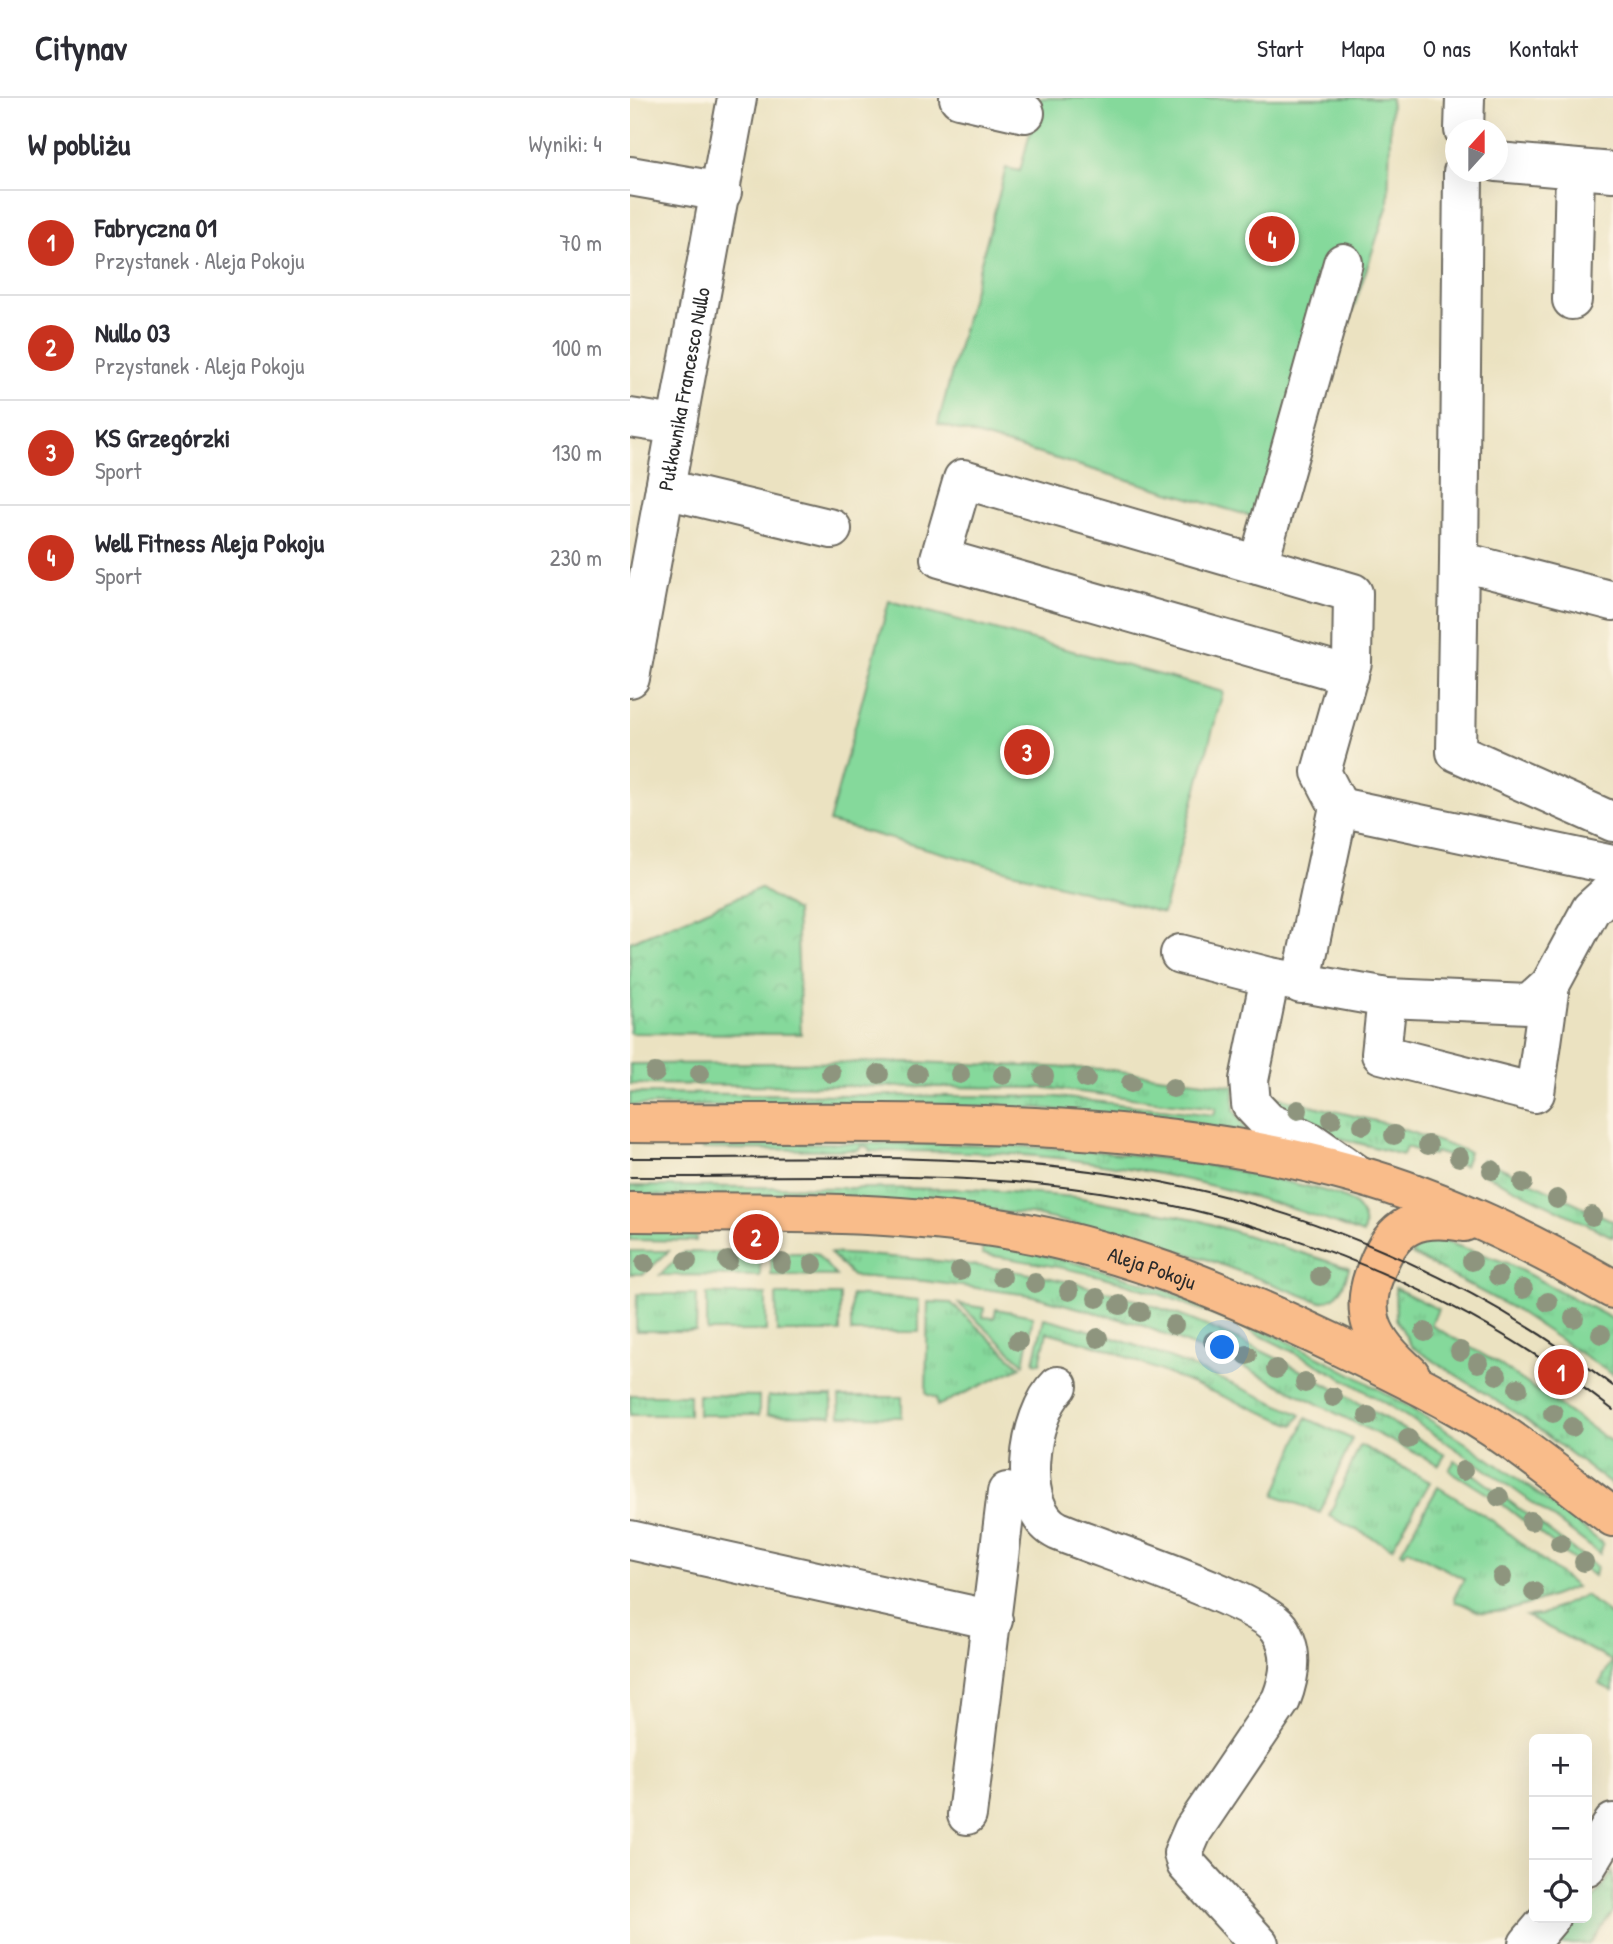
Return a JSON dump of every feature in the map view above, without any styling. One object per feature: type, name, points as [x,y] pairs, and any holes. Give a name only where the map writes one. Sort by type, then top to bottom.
[{"type":"main road","points":[[630,1124],[1092,1131],[1195,1143],[1358,1175],[1422,1196],[1510,1234],[1613,1289]]},
{"type":"main road","name":"Aleja Pokoju","points":[[630,1212],[906,1218],[984,1226],[1069,1242],[1141,1261],[1203,1284],[1437,1394],[1492,1427],[1613,1517]]},
{"type":"main road","points":[[1437,1394],[1396,1361],[1382,1345],[1371,1323],[1370,1290],[1382,1252],[1398,1232],[1422,1220],[1455,1220],[1510,1234]]},
{"type":"street","name":"Pułkownika Francesco Nullo","points":[[631,664],[722,192],[737,98]]},
{"type":"street","points":[[958,98],[1025,113]]},
{"type":"street","points":[[1464,119],[1465,98]]},
{"type":"street","points":[[1508,163],[1613,172]]},
{"type":"street","points":[[1572,300],[1575,169]]},
{"type":"street","points":[[630,176],[722,192]]},
{"type":"street","points":[[1463,182],[1456,752],[1613,821]]},
{"type":"street","points":[[1258,565],[1343,263]]},
{"type":"street","points":[[630,418],[676,425]]},
{"type":"street","points":[[1349,675],[940,558],[963,480],[1353,593],[1352,662],[1349,675],[1321,772],[1339,807],[1286,980],[1248,1080],[1251,1104],[1268,1122],[1311,1142],[1358,1175]]},
{"type":"street","points":[[665,489],[832,529]]},
{"type":"street","points":[[1459,561],[1613,601]]},
{"type":"street","points":[[1339,807],[1613,865]]},
{"type":"street","points":[[1180,954],[1286,980],[1387,998],[1529,1004],[1550,985],[1591,909],[1613,888]]},
{"type":"street","points":[[1387,998],[1381,1054],[1535,1093],[1550,985]]},
{"type":"street","points":[[1058,1386],[1041,1410],[1032,1447],[1033,1498],[1041,1519],[1058,1531],[1229,1597],[1269,1616],[1280,1630],[1290,1652],[1288,1681],[1281,1700],[1193,1830],[1183,1853],[1186,1864],[1259,1944]]},
{"type":"street","points":[[967,1815],[1007,1492]]},
{"type":"street","points":[[630,1540],[993,1620]]},
{"type":"street","points":[[1591,1860],[1613,1823]]},
{"type":"street","points":[[1528,1944],[1546,1923]]},
{"type":"green space","points":[[1039,98],[1391,98],[1388,205],[1281,525],[938,424],[1006,168],[1020,171]]},
{"type":"green space","points":[[889,601],[1223,692],[1163,913],[829,822]]},
{"type":"green space","points":[[760,888],[796,911],[801,1034],[630,1033],[630,942]]},
{"type":"green space","points":[[914,1062],[1104,1069],[1234,1086],[1234,1110],[1247,1131],[1038,1108],[630,1105],[630,1093],[1057,1097],[1214,1115],[1216,1108],[1046,1088],[630,1084],[630,1064]]},
{"type":"green space","points":[[1264,1094],[1384,1123],[1469,1152],[1464,1166],[1453,1162],[1454,1158],[1435,1152],[1433,1155],[1406,1147],[1403,1155],[1306,1129]]},
{"type":"green space","points":[[702,1142],[1012,1146],[1177,1160],[1340,1196],[1360,1210],[1364,1221],[1363,1234],[1283,1206],[1202,1183],[1078,1161],[995,1153],[870,1151],[868,1147],[861,1146],[858,1150],[702,1149]]},
{"type":"green space","points":[[1483,1159],[1613,1221],[1613,1237],[1478,1171]]},
{"type":"green space","points":[[630,1186],[970,1189],[1076,1197],[1195,1219],[1349,1268],[1337,1295],[1320,1302],[1209,1260],[1131,1237],[1031,1214],[630,1194]]},
{"type":"green space","points":[[630,1230],[667,1231],[696,1237],[696,1241],[630,1240]]},
{"type":"green space","points":[[1441,1240],[1507,1263],[1613,1319],[1613,1375],[1514,1309],[1411,1254],[1424,1242]]},
{"type":"green space","points":[[983,1243],[1069,1261],[1152,1286],[1233,1316],[1312,1353],[1388,1395],[1462,1441],[1534,1491],[1603,1544],[1600,1554],[1487,1470],[1427,1430],[1303,1357],[1174,1299],[1092,1274],[982,1254]]},
{"type":"green space","points":[[630,1251],[669,1251],[644,1274],[630,1274]]},
{"type":"green space","points":[[684,1252],[760,1253],[760,1276],[660,1275]]},
{"type":"green space","points":[[771,1253],[816,1253],[836,1276],[771,1275]]},
{"type":"green space","points":[[830,1253],[1001,1269],[1069,1282],[1148,1304],[1192,1320],[1280,1360],[1445,1455],[1439,1465],[1248,1369],[1139,1324],[1029,1295],[924,1281],[852,1276]]},
{"type":"green space","points":[[1395,1288],[1438,1309],[1431,1325],[1496,1362],[1613,1443],[1613,1486],[1525,1419],[1412,1347],[1396,1319]]},
{"type":"green space","points":[[637,1294],[697,1294],[696,1331],[636,1331]]},
{"type":"green space","points":[[707,1294],[766,1294],[766,1331],[707,1331]]},
{"type":"green space","points":[[776,1295],[840,1295],[840,1332],[777,1332]]},
{"type":"green space","points":[[851,1295],[919,1300],[919,1332],[851,1332]]},
{"type":"green space","points":[[928,1302],[951,1303],[1021,1367],[937,1406],[936,1398],[926,1394]]},
{"type":"green space","points":[[959,1304],[984,1308],[983,1317],[994,1318],[996,1309],[1033,1316],[1024,1364]]},
{"type":"green space","points":[[1044,1318],[1175,1360],[1301,1415],[1294,1425],[1104,1348],[1047,1332],[1040,1363],[1034,1362]]},
{"type":"green space","points":[[630,1395],[689,1395],[689,1415],[630,1415]]},
{"type":"green space","points":[[698,1395],[759,1396],[759,1415],[698,1415]]},
{"type":"green space","points":[[768,1396],[832,1396],[832,1416],[767,1415]]},
{"type":"green space","points":[[839,1397],[902,1397],[902,1417],[840,1416]]},
{"type":"green space","points":[[1306,1418],[1352,1439],[1320,1513],[1275,1495]]},
{"type":"green space","points":[[1360,1445],[1430,1482],[1392,1548],[1329,1516]]},
{"type":"green space","points":[[1455,1460],[1596,1567],[1594,1576],[1497,1500],[1449,1470]]},
{"type":"green space","points":[[1438,1487],[1493,1521],[1576,1587],[1502,1611],[1480,1612],[1455,1602],[1454,1598],[1464,1579],[1408,1549],[1404,1554],[1401,1552]]},
{"type":"green space","points":[[1585,1595],[1613,1617],[1613,1691],[1599,1684],[1612,1661],[1526,1616],[1541,1615]]},
{"type":"green space","points":[[1613,1871],[1613,1912],[1589,1944],[1560,1944],[1576,1923],[1592,1923],[1592,1902]]},
{"type":"tram line","points":[[630,1158],[976,1161],[1090,1171],[1160,1182],[1230,1198],[1298,1218],[1431,1273],[1495,1307],[1613,1386]]},
{"type":"tram line","points":[[630,1177],[884,1176],[986,1180],[1115,1194],[1192,1210],[1267,1230],[1341,1256],[1413,1287],[1482,1323],[1549,1364],[1613,1410]]},
{"type":"place","name":"Well Fitness Aleja Pokoju","points":[[1272,239]]},
{"type":"place","name":"KS Grzegórzki","points":[[1027,752]]},
{"type":"place","name":"Nullo 03","points":[[756,1237]]},
{"type":"place","name":"Fabryczna 01","points":[[1561,1372]]}]
